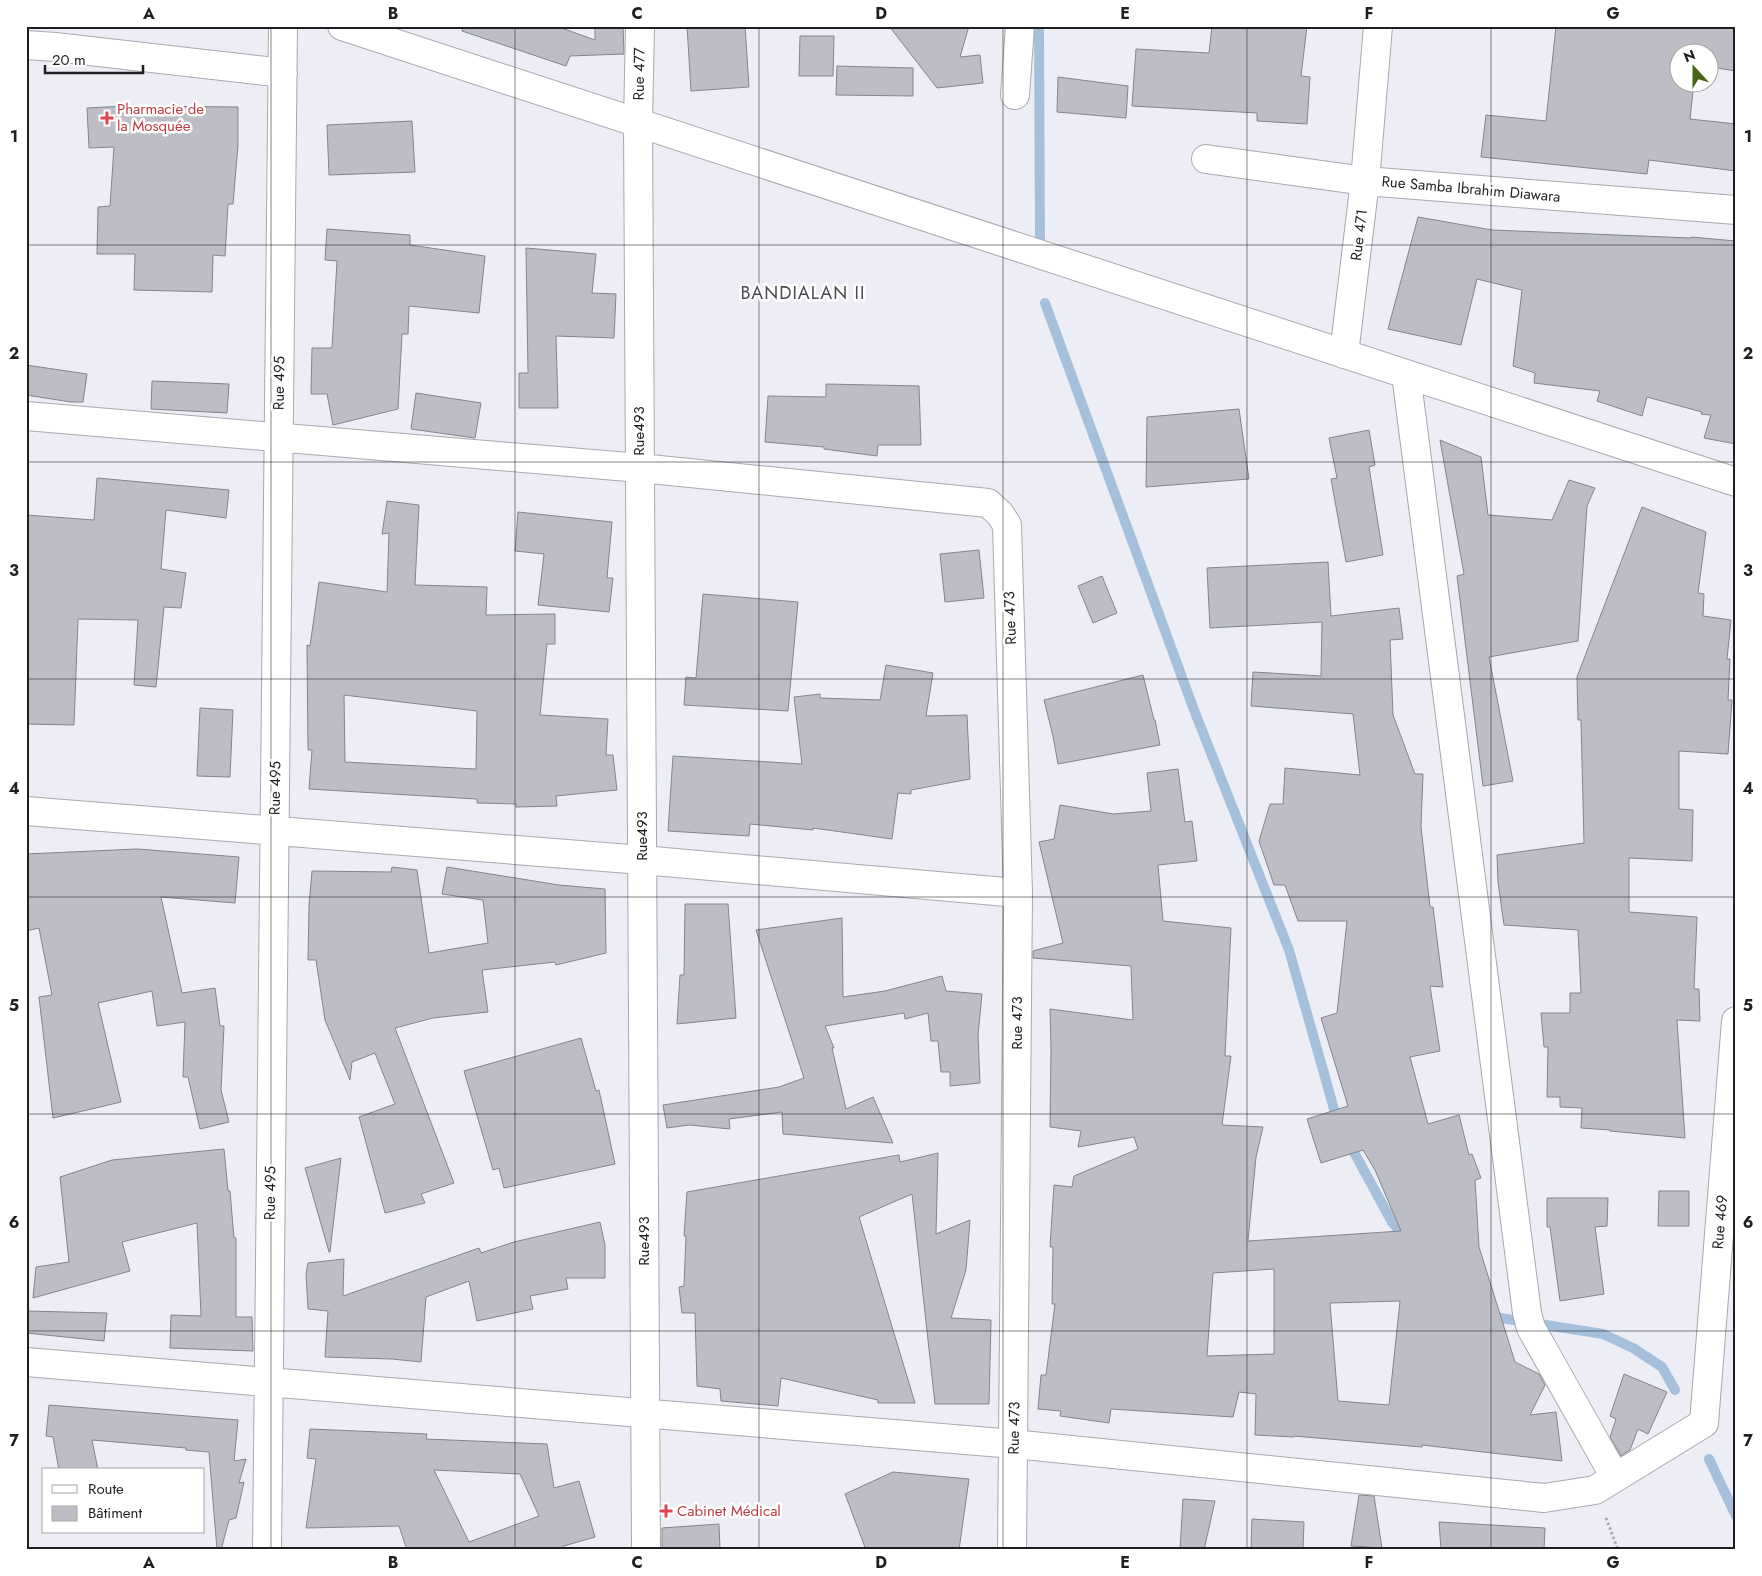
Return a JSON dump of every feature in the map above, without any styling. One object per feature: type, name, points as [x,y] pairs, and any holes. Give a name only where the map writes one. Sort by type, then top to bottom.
[{"type":"street","name":"Rue 495","points":[[267,1550],[283,26]]},
{"type":"street","points":[[342,26],[1736,482]]},
{"type":"street","name":"Rue 477","points":[[638,122],[640,26]]},
{"type":"street","points":[[1015,95],[1020,26]]},
{"type":"street","name":"Rue 471","points":[[1344,354],[1365,181],[1378,26]]},
{"type":"street","points":[[26,45],[58,37],[283,73]]},
{"type":"street","name":"Rue493","points":[[638,122],[646,1550]]},
{"type":"street","name":"Rue Samba Ibrahim Diawara","points":[[1206,159],[1365,181],[1736,210]]},
{"type":"street","points":[[26,1362],[1014,1444],[1544,1498],[1594,1490],[1615,1477],[1529,1320],[1406,374]]},
{"type":"street","points":[[26,416],[640,468]]},
{"type":"street","name":"Rue 473","points":[[640,468],[988,503],[1000,514],[1007,525],[1018,893],[1012,1550]]},
{"type":"street","points":[[26,811],[642,860],[1018,893]]},
{"type":"street","name":"Rue 469","points":[[1615,1477],[1704,1423],[1736,1021]]},
{"type":"building","points":[[463,26],[556,26],[595,40],[595,26],[623,26],[624,54],[570,56],[566,66],[462,31]]},
{"type":"building","points":[[687,26],[745,26],[749,87],[691,91]]},
{"type":"building","points":[[889,26],[969,26],[960,57],[980,55],[983,83],[937,88]]},
{"type":"building","points":[[1212,26],[1307,26],[1301,76],[1310,77],[1307,124],[1257,121],[1257,113],[1132,106],[1136,49],[1209,53]]},
{"type":"building","points":[[1556,26],[1718,26],[1736,28],[1736,71],[1720,69],[1720,42],[1670,42],[1670,92],[1693,92],[1690,119],[1736,124],[1736,171],[1649,160],[1647,174],[1481,157],[1486,115],[1546,121]]},
{"type":"building","points":[[800,36],[834,36],[833,76],[799,76]]},
{"type":"building","points":[[837,66],[913,68],[913,96],[836,95]]},
{"type":"building","points":[[1058,77],[1128,86],[1126,118],[1057,112]]},
{"type":"building","points":[[126,106],[238,107],[238,145],[233,204],[228,204],[225,256],[213,255],[212,292],[134,290],[135,254],[97,254],[98,207],[110,206],[114,147],[89,148],[87,108]]},
{"type":"building","points":[[412,121],[415,172],[329,175],[327,125]]},
{"type":"building","points":[[1418,217],[1492,230],[1691,237],[1736,241],[1736,444],[1704,438],[1711,415],[1701,414],[1702,412],[1647,397],[1642,416],[1597,401],[1600,391],[1534,383],[1535,373],[1513,366],[1522,290],[1477,279],[1461,345],[1388,329]]},
{"type":"building","points":[[327,229],[410,235],[410,245],[485,256],[479,313],[409,306],[408,334],[402,334],[398,409],[333,425],[327,394],[311,394],[312,348],[332,348],[337,261],[325,260]]},
{"type":"building","points":[[526,248],[596,254],[592,293],[616,294],[614,338],[556,336],[558,408],[519,408],[519,373],[528,373]]},
{"type":"building","points":[[26,365],[87,374],[83,402],[26,395]]},
{"type":"building","points":[[152,381],[229,384],[227,413],[151,409]]},
{"type":"building","points":[[826,384],[919,386],[921,445],[878,445],[877,456],[824,449],[824,447],[765,442],[768,396],[826,397]]},
{"type":"building","points":[[416,393],[481,403],[475,438],[411,429]]},
{"type":"building","points":[[1239,409],[1249,479],[1146,487],[1147,417]]},
{"type":"building","points":[[1369,430],[1375,465],[1369,467],[1383,555],[1346,562],[1331,479],[1337,478],[1329,438]]},
{"type":"building","points":[[1440,440],[1481,457],[1488,515],[1552,520],[1569,480],[1595,488],[1587,506],[1578,641],[1489,657],[1513,781],[1483,786],[1457,576],[1464,574]]},
{"type":"building","points":[[97,478],[229,490],[226,518],[166,510],[161,569],[186,573],[181,608],[164,607],[156,687],[134,685],[138,620],[78,619],[74,725],[26,724],[26,515],[94,520]]},
{"type":"building","points":[[387,501],[419,505],[415,585],[487,587],[486,615],[555,614],[555,644],[547,644],[540,715],[608,719],[606,755],[613,755],[617,790],[556,796],[557,806],[516,807],[516,804],[477,803],[477,799],[309,789],[312,750],[308,750],[307,645],[310,646],[319,582],[387,592],[389,533],[382,534]],"holes":[[[344,695],[477,711],[476,769],[345,762]]]},
{"type":"building","points":[[1642,507],[1706,532],[1698,593],[1704,594],[1703,616],[1731,620],[1727,659],[1730,659],[1728,700],[1732,700],[1728,754],[1679,751],[1679,809],[1693,810],[1692,861],[1629,858],[1629,912],[1697,917],[1694,989],[1699,989],[1700,1021],[1677,1020],[1685,1138],[1581,1128],[1582,1108],[1560,1107],[1560,1097],[1547,1097],[1548,1047],[1544,1047],[1541,1013],[1570,1013],[1570,993],[1581,993],[1578,930],[1504,925],[1498,882],[1497,855],[1584,843],[1581,720],[1578,720],[1577,677]]},
{"type":"building","points":[[518,512],[612,522],[607,578],[613,578],[609,612],[538,605],[544,554],[515,551]]},
{"type":"building","points":[[979,550],[984,598],[945,602],[940,554]]},
{"type":"building","points":[[1328,562],[1331,616],[1399,608],[1403,639],[1390,640],[1393,715],[1415,774],[1423,774],[1421,827],[1430,907],[1433,907],[1443,987],[1430,986],[1440,1051],[1410,1057],[1428,1124],[1459,1115],[1469,1155],[1472,1154],[1481,1178],[1475,1180],[1479,1247],[1515,1362],[1539,1374],[1545,1385],[1530,1415],[1556,1412],[1562,1461],[1422,1445],[1422,1447],[1294,1436],[1255,1435],[1256,1394],[1239,1392],[1233,1417],[1111,1409],[1109,1423],[1060,1416],[1061,1411],[1038,1409],[1041,1375],[1046,1375],[1055,1304],[1052,1304],[1053,1247],[1050,1247],[1054,1185],[1072,1187],[1074,1176],[1138,1149],[1134,1137],[1078,1147],[1081,1131],[1050,1127],[1050,1009],[1133,1020],[1131,966],[1033,958],[1033,951],[1063,943],[1039,842],[1054,839],[1060,805],[1113,814],[1151,811],[1147,773],[1178,769],[1185,822],[1192,821],[1197,861],[1158,865],[1163,921],[1231,928],[1225,1056],[1231,1056],[1222,1125],[1263,1127],[1256,1157],[1248,1241],[1401,1231],[1375,1170],[1363,1150],[1321,1163],[1307,1119],[1348,1106],[1321,1018],[1337,1013],[1347,921],[1298,921],[1285,885],[1274,885],[1259,841],[1270,804],[1283,804],[1285,768],[1360,775],[1353,714],[1251,706],[1253,672],[1321,676],[1322,622],[1210,628],[1207,568]],"holes":[[[1274,1269],[1274,1354],[1207,1356],[1213,1273]],[[1400,1301],[1389,1405],[1338,1401],[1330,1303]]]},
{"type":"building","points":[[1102,576],[1117,613],[1093,623],[1078,586]]},
{"type":"building","points":[[703,594],[798,602],[788,711],[684,705],[686,677],[696,678]]},
{"type":"building","points":[[886,665],[933,673],[926,716],[967,715],[970,779],[911,790],[911,794],[898,793],[892,839],[813,828],[813,830],[750,824],[749,836],[668,831],[673,756],[802,764],[794,697],[820,694],[820,698],[880,700]]},
{"type":"building","points":[[1143,675],[1160,745],[1058,764],[1044,700]]},
{"type":"building","points":[[200,708],[233,710],[230,777],[197,776]]},
{"type":"building","points":[[137,849],[239,857],[235,903],[161,897],[182,993],[215,988],[220,1026],[224,1026],[221,1090],[229,1122],[200,1129],[188,1077],[183,1077],[185,1022],[157,1026],[152,991],[98,1003],[121,1102],[53,1118],[39,997],[52,995],[39,928],[26,931],[26,854]]},
{"type":"building","points":[[392,867],[417,870],[429,953],[488,943],[483,900],[442,894],[447,867],[559,885],[605,889],[606,953],[556,965],[555,962],[482,970],[488,1012],[433,1018],[395,1028],[454,1183],[421,1194],[425,1203],[385,1213],[359,1117],[395,1104],[375,1053],[352,1062],[350,1080],[325,1020],[316,960],[308,960],[309,905],[312,871],[391,872]]},
{"type":"building","points":[[685,904],[728,904],[736,1018],[677,1024],[680,975],[684,975]]},
{"type":"building","points":[[842,918],[843,997],[885,991],[942,976],[946,991],[982,994],[978,1035],[980,1083],[950,1086],[950,1072],[941,1072],[938,1041],[931,1041],[928,1013],[905,1019],[904,1013],[825,1026],[834,1048],[832,1048],[846,1109],[873,1097],[893,1143],[783,1134],[782,1112],[729,1119],[730,1129],[689,1125],[667,1128],[663,1105],[779,1087],[804,1078],[756,930]]},
{"type":"building","points":[[581,1038],[596,1091],[599,1090],[615,1164],[504,1188],[499,1168],[493,1170],[464,1071]]},
{"type":"building","points":[[224,1149],[234,1238],[236,1238],[236,1317],[252,1317],[253,1351],[170,1348],[171,1315],[201,1316],[197,1223],[122,1242],[130,1271],[33,1298],[36,1267],[69,1262],[60,1177],[112,1160]]},
{"type":"building","points":[[938,1153],[936,1234],[970,1220],[966,1270],[951,1318],[991,1320],[989,1404],[935,1404],[912,1194],[859,1217],[915,1403],[878,1403],[878,1400],[781,1378],[778,1406],[721,1401],[720,1389],[697,1386],[695,1313],[682,1313],[679,1287],[684,1286],[686,1236],[684,1236],[687,1192],[899,1155],[900,1162]]},
{"type":"building","points":[[341,1158],[330,1252],[329,1252],[305,1168]]},
{"type":"building","points":[[1659,1191],[1689,1191],[1689,1226],[1658,1226]]},
{"type":"building","points":[[1547,1198],[1608,1198],[1607,1226],[1595,1227],[1604,1294],[1560,1301],[1550,1227],[1547,1227]]},
{"type":"building","points":[[600,1222],[605,1245],[605,1278],[566,1278],[568,1289],[530,1296],[533,1309],[477,1321],[469,1281],[426,1297],[421,1362],[325,1357],[328,1311],[308,1309],[306,1274],[308,1263],[344,1259],[343,1296],[479,1248],[481,1253],[514,1242]]},
{"type":"building","points":[[26,1311],[107,1313],[104,1341],[26,1333]]},
{"type":"building","points":[[1624,1374],[1667,1392],[1648,1434],[1638,1429],[1630,1450],[1621,1456],[1610,1437],[1616,1419],[1610,1416]]},
{"type":"building","points":[[49,1405],[238,1420],[234,1461],[246,1459],[239,1483],[244,1482],[236,1518],[229,1520],[221,1550],[217,1550],[209,1452],[186,1450],[186,1448],[92,1440],[98,1468],[59,1468],[53,1437],[46,1436]]},
{"type":"building","points":[[310,1429],[427,1434],[426,1439],[547,1444],[554,1488],[579,1481],[595,1537],[564,1546],[564,1550],[555,1550],[554,1548],[548,1550],[407,1550],[399,1526],[306,1528],[316,1459],[307,1458]],"holes":[[[434,1470],[520,1474],[539,1516],[469,1542]]]},
{"type":"building","points":[[893,1472],[969,1479],[959,1550],[866,1550],[845,1494]]},
{"type":"building","points":[[1359,1495],[1374,1496],[1382,1548],[1351,1546]]},
{"type":"building","points":[[1183,1499],[1215,1501],[1204,1550],[1180,1550]]},
{"type":"building","points":[[1252,1519],[1304,1522],[1303,1550],[1251,1549]]},
{"type":"building","points":[[1439,1522],[1545,1528],[1544,1550],[1441,1550]]},
{"type":"building","points":[[719,1524],[720,1550],[662,1550],[662,1528]]},
{"type":"waterway","points":[[1039,26],[1040,241]]},
{"type":"waterway","points":[[1045,303],[1194,710],[1289,950],[1338,1123]]},
{"type":"waterway","points":[[1349,1143],[1392,1222],[1408,1241]]},
{"type":"waterway","points":[[1488,1316],[1603,1334],[1633,1348],[1662,1367],[1675,1390]]},
{"type":"waterway","points":[[1709,1459],[1736,1516]]},
{"type":"place","name":"Pharmacie de la Mosquée","points":[[107,118]]},
{"type":"place","name":"Cabinet Médical","points":[[666,1511]]},
{"type":"district","name":"BANDIALAN II","points":[[803,293]]}]
